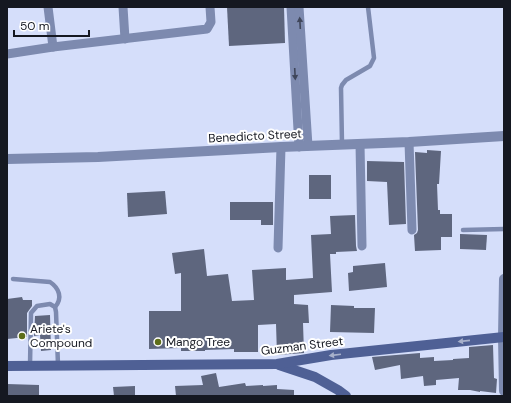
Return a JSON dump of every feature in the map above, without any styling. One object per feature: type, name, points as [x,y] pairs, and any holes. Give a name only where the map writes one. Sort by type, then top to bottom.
[{"type":"main road","name":"Guzman Street","points":[[7,366],[277,364],[331,355],[503,337]]},
{"type":"main road","points":[[277,364],[315,377],[346,396]]},
{"type":"street","points":[[48,7],[54,47]]},
{"type":"street","points":[[123,7],[125,39]]},
{"type":"street","points":[[7,54],[207,29],[210,22],[210,7]]},
{"type":"street","points":[[292,7],[298,49],[304,146]]},
{"type":"street","points":[[298,49],[299,7]]},
{"type":"street","name":"Benedicto Street","points":[[7,159],[98,157],[504,136]]},
{"type":"street","points":[[409,142],[412,230]]},
{"type":"street","points":[[360,144],[362,246]]},
{"type":"street","points":[[278,248],[281,147]]},
{"type":"street","points":[[504,279],[504,391]]},
{"type":"lane","points":[[342,144],[342,85],[346,80],[370,66],[374,58],[368,7]]},
{"type":"lane","points":[[463,230],[504,229]]},
{"type":"lane","points":[[13,279],[50,282],[58,288],[59,298],[58,304],[55,307],[58,365]]},
{"type":"lane","points":[[30,365],[31,313],[37,306],[50,304],[55,307]]},
{"type":"building","points":[[227,7],[284,7],[285,43],[229,46]]},
{"type":"building","points":[[427,150],[441,151],[439,184],[437,184],[438,210],[440,210],[440,214],[452,214],[452,237],[441,237],[441,250],[415,251],[414,235],[418,230],[415,152],[427,153]]},
{"type":"building","points":[[367,161],[404,162],[406,224],[389,225],[387,182],[367,181]]},
{"type":"building","points":[[309,175],[331,175],[331,199],[309,199]]},
{"type":"building","points":[[165,191],[167,214],[128,217],[127,193]]},
{"type":"building","points":[[230,202],[273,202],[273,225],[261,225],[261,220],[230,220]]},
{"type":"building","points":[[355,215],[357,251],[336,252],[336,254],[330,254],[332,292],[294,295],[294,304],[308,305],[309,323],[303,323],[304,353],[277,355],[276,324],[258,325],[258,352],[234,352],[234,349],[181,351],[181,348],[149,349],[149,311],[181,311],[181,273],[175,274],[172,253],[204,249],[207,276],[228,274],[232,301],[254,300],[252,270],[286,268],[286,280],[313,278],[311,235],[331,234],[330,216]]},
{"type":"building","points":[[460,234],[487,235],[486,250],[460,249]]},
{"type":"building","points":[[385,263],[387,287],[349,291],[348,273],[353,272],[353,266]]},
{"type":"building","points":[[22,297],[23,300],[32,300],[32,306],[27,313],[27,337],[7,339],[7,299]]},
{"type":"building","points":[[331,305],[354,306],[354,308],[375,308],[374,333],[330,332]]},
{"type":"building","points":[[50,315],[51,350],[41,351],[40,335],[34,336],[35,316]]},
{"type":"building","points":[[493,345],[494,378],[497,379],[496,393],[458,390],[459,378],[436,380],[436,385],[424,386],[423,376],[401,379],[400,365],[375,370],[372,357],[420,353],[420,358],[434,357],[434,361],[453,360],[469,358],[469,347]]},
{"type":"building","points":[[216,373],[219,387],[245,383],[246,386],[277,385],[277,389],[294,390],[294,396],[176,396],[175,386],[203,385],[201,376]]},
{"type":"building","points":[[7,384],[39,385],[39,396],[7,396]]},
{"type":"building","points":[[135,386],[135,396],[114,396],[113,387]]},
{"type":"place","name":"Ariete's Compound","points":[[22,336]]},
{"type":"place","name":"Mango Tree","points":[[158,342]]}]
